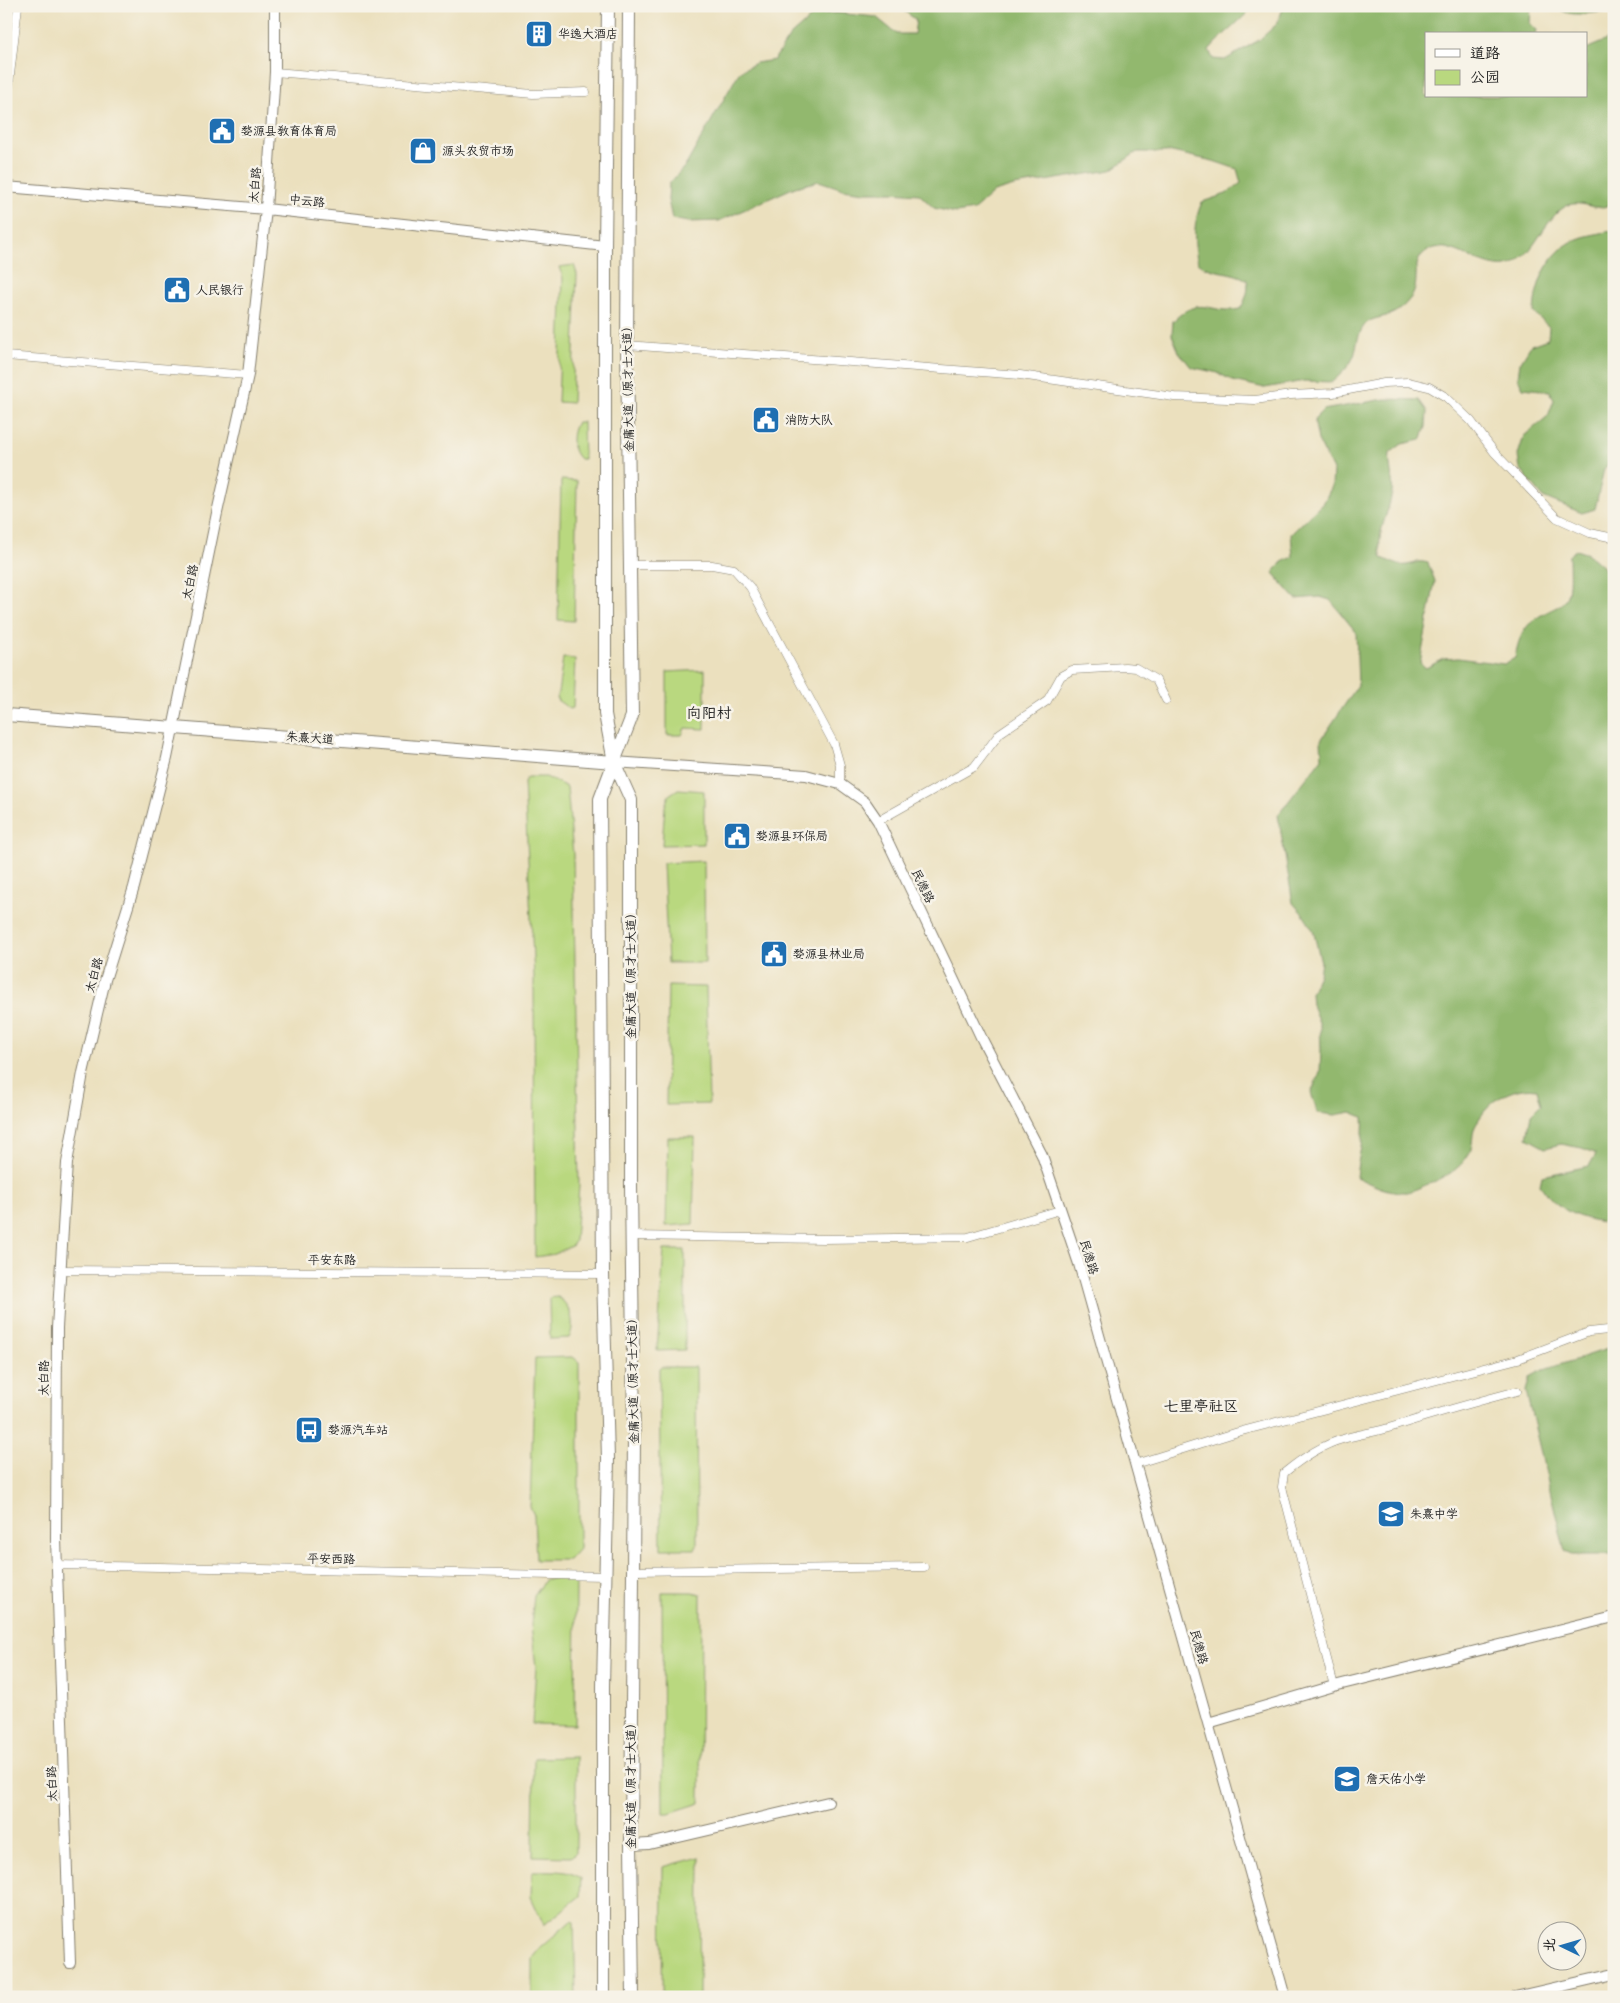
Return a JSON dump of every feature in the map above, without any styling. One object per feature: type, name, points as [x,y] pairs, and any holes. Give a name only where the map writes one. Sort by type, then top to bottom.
[{"type":"main road","name":"金庸大道（原才士大道）","points":[[608,6],[605,246],[605,714],[614,762],[631,800],[631,1236],[634,1438],[630,1845],[634,1997]]},
{"type":"main road","name":"金庸大道（原才士大道）","points":[[604,1997],[603,1686],[608,1459],[603,1274],[600,799],[632,716],[627,345],[628,6]]},
{"type":"main road","name":"朱熹大道","points":[[6,715],[614,762]]},
{"type":"street","points":[[6,109],[18,6]]},
{"type":"street","name":"太白路","points":[[70,1963],[57,1565],[57,1328],[61,1228],[67,1163],[83,1073],[105,980],[134,887],[160,789],[248,375],[266,209],[276,72],[275,6]]},
{"type":"street","points":[[276,72],[534,94],[586,92]]},
{"type":"street","name":"中云路","points":[[6,188],[266,209],[605,246]]},
{"type":"street","points":[[627,345],[1020,375],[1174,397],[1255,400],[1291,395],[1334,393],[1384,383],[1408,382],[1429,387],[1446,397],[1471,421],[1495,453],[1557,518],[1590,533],[1614,538]]},
{"type":"street","points":[[6,356],[248,375]]},
{"type":"street","points":[[630,565],[712,566],[734,569],[750,587],[834,744],[840,765],[840,784]]},
{"type":"street","points":[[878,821],[974,768],[1000,733],[1047,701],[1061,676],[1072,670],[1136,668],[1156,680],[1166,700]]},
{"type":"street","name":"民德路","points":[[614,762],[806,775],[840,784],[865,802],[878,821],[982,1039],[1042,1155],[1079,1264],[1285,1997]]},
{"type":"street","points":[[631,1236],[824,1239],[968,1237],[1060,1210]]},
{"type":"street","name":"平安东路","points":[[60,1270],[603,1274]]},
{"type":"street","points":[[1135,1464],[1238,1432],[1518,1359],[1589,1332],[1608,1330],[1614,1332]]},
{"type":"street","points":[[1334,1686],[1282,1487],[1284,1473],[1325,1445],[1343,1438],[1372,1433],[1462,1405],[1517,1391]]},
{"type":"street","name":"平安西路","points":[[57,1565],[605,1576]]},
{"type":"street","points":[[633,1571],[924,1567]]},
{"type":"street","points":[[1208,1723],[1334,1686],[1614,1617]]},
{"type":"street","points":[[630,1845],[649,1844],[828,1802]]},
{"type":"street","points":[[1515,1997],[1614,1974]]},
{"type":"green space","points":[[898,6],[1253,6],[1209,50],[1213,59],[1225,60],[1259,40],[1277,24],[1284,6],[1531,6],[1530,24],[1537,30],[1536,32],[1425,32],[1425,98],[1588,98],[1588,48],[1614,37],[1614,202],[1603,207],[1578,204],[1568,205],[1549,222],[1523,257],[1515,263],[1506,266],[1485,263],[1453,250],[1433,248],[1420,257],[1412,296],[1396,312],[1371,320],[1364,326],[1352,360],[1332,382],[1304,381],[1265,388],[1233,381],[1218,373],[1191,367],[1179,352],[1172,335],[1173,321],[1191,308],[1199,306],[1229,310],[1240,309],[1247,291],[1247,280],[1209,269],[1198,263],[1195,232],[1202,202],[1226,194],[1241,183],[1237,169],[1213,161],[1172,152],[1137,152],[1111,170],[1014,186],[994,192],[974,210],[956,213],[934,208],[919,194],[865,192],[843,189],[819,181],[795,187],[719,221],[688,222],[672,219],[668,200],[669,184],[686,165],[740,71],[756,63],[774,60],[790,36],[815,14],[837,13],[876,17],[897,34],[914,34],[916,20]]},
{"type":"green space","points":[[1556,6],[1614,6],[1614,12],[1575,14],[1568,13]]},
{"type":"green space","points":[[1614,230],[1614,457],[1604,469],[1595,509],[1582,513],[1543,497],[1520,469],[1518,455],[1524,436],[1548,416],[1554,400],[1550,391],[1523,388],[1518,378],[1520,363],[1531,345],[1548,339],[1549,327],[1534,313],[1537,289],[1546,267],[1553,257],[1571,242],[1583,237]]},
{"type":"green space","points":[[574,265],[577,274],[572,403],[558,402],[563,278],[559,267]]},
{"type":"green space","points":[[1385,399],[1419,400],[1427,411],[1426,427],[1421,440],[1402,444],[1390,453],[1392,492],[1380,542],[1382,558],[1401,565],[1419,562],[1428,563],[1435,581],[1420,663],[1426,668],[1443,659],[1458,658],[1504,664],[1515,658],[1521,636],[1528,625],[1539,616],[1560,605],[1566,598],[1569,583],[1569,555],[1576,550],[1588,554],[1606,570],[1614,572],[1614,1224],[1572,1214],[1555,1203],[1540,1185],[1542,1176],[1589,1166],[1596,1154],[1582,1148],[1561,1144],[1545,1148],[1527,1138],[1531,1114],[1541,1104],[1537,1089],[1517,1090],[1508,1093],[1491,1104],[1478,1120],[1474,1129],[1470,1152],[1461,1165],[1442,1178],[1415,1190],[1405,1192],[1385,1189],[1356,1177],[1362,1140],[1363,1117],[1351,1112],[1335,1115],[1318,1113],[1311,1093],[1320,1072],[1321,1050],[1320,1025],[1312,1005],[1311,993],[1319,975],[1321,962],[1313,930],[1293,903],[1278,815],[1322,758],[1321,740],[1358,685],[1356,632],[1330,600],[1320,597],[1296,599],[1273,573],[1282,562],[1293,557],[1291,534],[1324,502],[1332,486],[1333,470],[1318,440],[1314,419],[1323,410]]},
{"type":"green space","points":[[577,422],[583,422],[584,459],[580,459],[574,451],[572,441],[573,431]]},
{"type":"green space","points":[[561,480],[577,481],[574,621],[558,620]]},
{"type":"green space","points":[[563,658],[575,659],[573,708],[570,709],[557,700]]},
{"type":"green space","points":[[705,670],[705,729],[685,728],[682,735],[667,735],[667,672]]},
{"type":"green space","points":[[527,777],[546,777],[567,787],[573,854],[579,1186],[573,1245],[555,1254],[535,1257],[534,977],[524,782]]},
{"type":"green space","points":[[678,789],[704,791],[704,844],[662,845],[665,806],[669,795]]},
{"type":"green space","points":[[704,861],[705,963],[668,963],[663,863]]},
{"type":"green space","points":[[668,986],[706,987],[709,1104],[666,1105]]},
{"type":"green space","points":[[668,1137],[695,1137],[693,1224],[666,1226]]},
{"type":"green space","points":[[664,1250],[685,1250],[685,1350],[657,1351]]},
{"type":"green space","points":[[558,1297],[569,1310],[572,1321],[571,1333],[569,1338],[550,1339],[549,1298]]},
{"type":"green space","points":[[1614,1348],[1614,1555],[1572,1555],[1565,1551],[1526,1391],[1530,1377],[1541,1371]]},
{"type":"green space","points":[[573,1357],[579,1362],[579,1549],[569,1560],[536,1560],[534,1515],[530,1507],[535,1358]]},
{"type":"green space","points":[[661,1367],[696,1367],[697,1546],[695,1549],[661,1549],[659,1369]]},
{"type":"green space","points":[[571,1578],[576,1581],[575,1725],[532,1724],[536,1667],[531,1625],[534,1596],[546,1579]]},
{"type":"green space","points":[[662,1592],[692,1592],[701,1594],[700,1803],[669,1813],[663,1813]]},
{"type":"green space","points":[[576,1757],[576,1852],[571,1857],[533,1856],[534,1758]]},
{"type":"green space","points":[[700,1857],[699,1997],[662,1997],[663,1867]]},
{"type":"green space","points":[[532,1871],[564,1872],[581,1878],[580,1896],[544,1925],[531,1897]]},
{"type":"green space","points":[[571,1921],[574,1922],[576,1997],[532,1997],[532,1958],[540,1948]]},
{"type":"place","name":"华逸大酒店","points":[[539,34]]},
{"type":"place","name":"婺源县教育体育局","points":[[222,131]]},
{"type":"place","name":"源头农贸市场","points":[[423,151]]},
{"type":"place","name":"人民银行","points":[[177,290]]},
{"type":"place","name":"消防大队","points":[[766,420]]},
{"type":"place","name":"婺源县环保局","points":[[737,836]]},
{"type":"place","name":"婺源县林业局","points":[[774,954]]},
{"type":"place","name":"婺源汽车站","points":[[309,1430]]},
{"type":"place","name":"朱熹中学","points":[[1391,1514]]},
{"type":"place","name":"詹天佑小学","points":[[1347,1779]]},
{"type":"district","name":"向阳村","points":[[709,713]]},
{"type":"district","name":"七里亭社区","points":[[1201,1406]]}]
